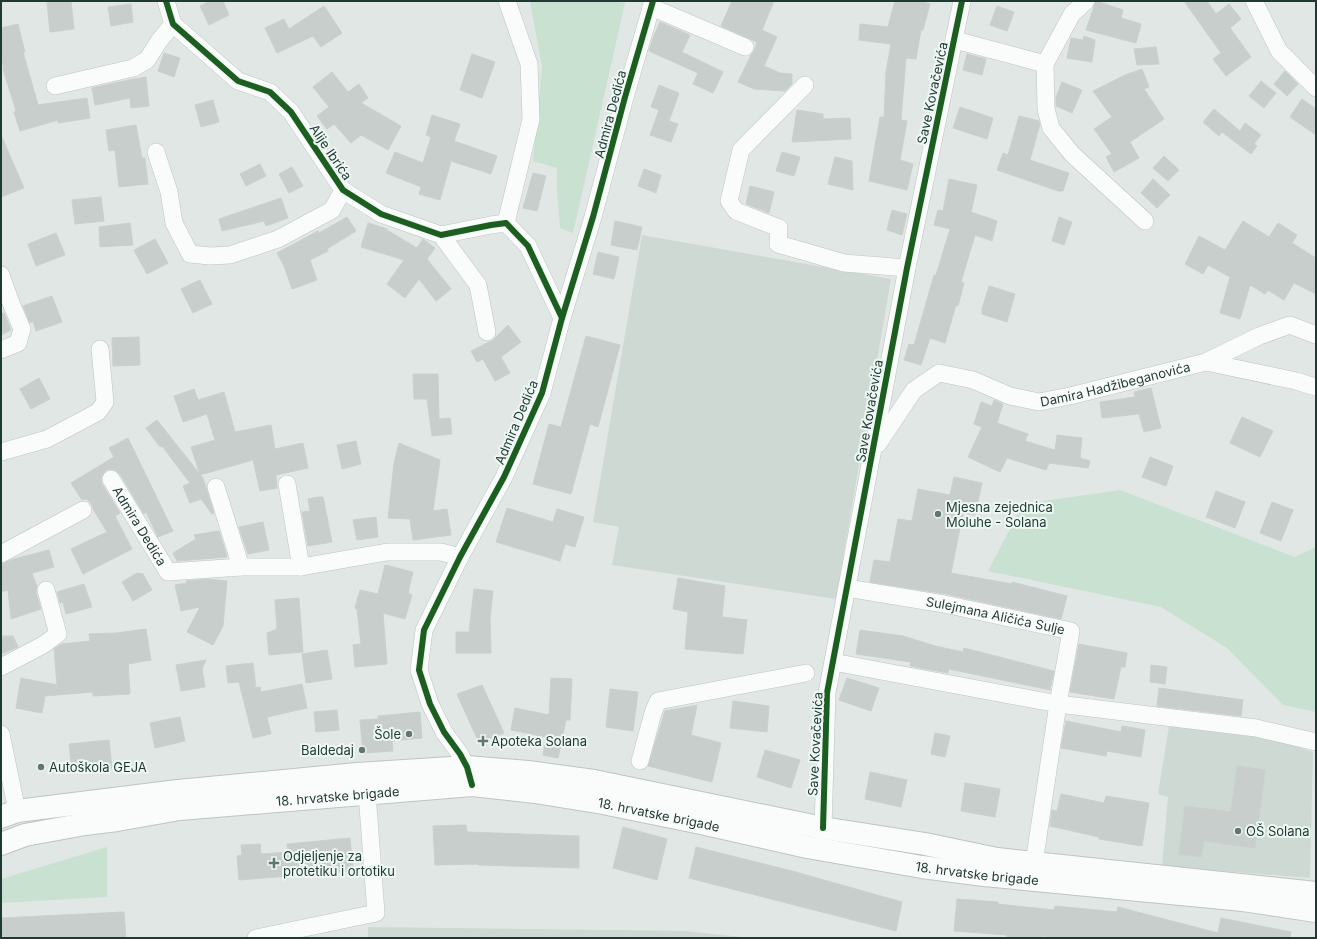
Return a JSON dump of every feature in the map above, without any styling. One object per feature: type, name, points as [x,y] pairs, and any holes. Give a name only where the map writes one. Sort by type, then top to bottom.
[{"type":"main road","name":"18. hrvatske brigade","points":[[6,814],[178,791],[357,774],[469,776],[528,772],[594,781],[822,828],[925,844],[998,859],[1316,893]]},
{"type":"main road","name":"18. hrvatske brigade","points":[[1,844],[25,835],[180,809],[367,793],[469,776],[535,792],[603,803],[807,847],[922,867],[984,875],[1243,900],[1316,911]]},
{"type":"street","points":[[55,86],[133,68],[147,60],[158,41],[173,24],[166,1]]},
{"type":"street","points":[[507,1],[529,64],[531,120],[506,223],[528,246],[562,318]]},
{"type":"street","name":"Save Kovačevića","points":[[822,828],[827,694],[907,268],[962,1]]},
{"type":"street","points":[[1086,1],[1072,14],[1045,64],[1046,109],[1051,128],[1072,154],[1145,221]]},
{"type":"street","points":[[1254,1],[1279,51],[1316,88]]},
{"type":"street","name":"Admira Dedića","points":[[469,776],[460,754],[444,732],[430,704],[419,670],[424,630],[460,557],[504,477],[542,393],[562,318],[594,217],[625,97],[652,4],[745,47]]},
{"type":"street","name":"Alije Ibrića","points":[[173,24],[238,81],[270,92],[291,112],[343,190],[381,214],[440,235],[506,223]]},
{"type":"street","points":[[955,40],[1045,64]]},
{"type":"street","points":[[805,85],[741,150],[729,201],[736,211],[779,228],[778,244],[844,263],[907,268]]},
{"type":"street","name":"Alije Ibrića","points":[[156,152],[169,192],[174,223],[190,254],[210,256],[230,255],[278,238],[332,210],[343,190]]},
{"type":"street","points":[[440,235],[478,285],[487,332]]},
{"type":"street","points":[[1,275],[22,329],[18,343],[1,350]]},
{"type":"street","name":"Damira Hadžibeganovića","points":[[873,451],[914,390],[939,373],[972,380],[1010,396],[1039,402],[1070,396],[1206,362],[1259,336],[1290,325],[1316,335]]},
{"type":"street","points":[[1,452],[47,439],[98,412],[105,402],[100,349]]},
{"type":"street","name":"Damira Hadžibeganovića","points":[[1206,362],[1296,381],[1316,387]]},
{"type":"street","name":"Admira Dedića","points":[[111,479],[168,572],[241,567],[301,567],[387,552],[441,552],[460,557]]},
{"type":"street","points":[[287,484],[301,567]]},
{"type":"street","points":[[216,486],[241,567]]},
{"type":"street","points":[[1,554],[83,510]]},
{"type":"street","name":"Sulejmana Aličića Sulje","points":[[847,588],[944,604],[1071,631],[1058,704]]},
{"type":"street","points":[[1,667],[43,645],[58,634],[46,590]]},
{"type":"street","points":[[833,662],[1058,704],[1256,728],[1316,742]]},
{"type":"street","points":[[640,761],[658,700],[806,673]]},
{"type":"street","name":"18. hrvatske brigade","points":[[1034,863],[1058,704]]},
{"type":"street","points":[[1,734],[6,814]]},
{"type":"street","name":"18. hrvatske brigade","points":[[256,938],[376,913],[367,793]]},
{"type":"shaded area","points":[[642,235],[891,279],[836,599],[612,565],[619,527],[593,522]]},
{"type":"shaded area","name":"OŠ Solana","points":[[1169,726],[1270,738],[1313,752],[1310,878],[1162,866],[1168,797],[1158,794]]},
{"type":"shaded area","points":[[368,927],[685,931],[751,938],[368,938]]},
{"type":"green space","points":[[530,1],[616,1],[625,3],[573,233],[560,228],[557,168],[533,161],[542,67]]},
{"type":"green space","points":[[1120,490],[1295,557],[1316,547],[1316,712],[1283,705],[1227,648],[1161,607],[988,571],[1023,504]]},
{"type":"green space","points":[[107,847],[107,897],[1,903],[1,879]]},
{"type":"building","points":[[71,1],[74,29],[50,32],[47,2]]},
{"type":"building","points":[[210,1],[223,1],[229,15],[209,25],[200,6]]},
{"type":"building","points":[[732,1],[774,1],[762,30],[777,37],[764,66],[780,73],[792,74],[792,84],[785,91],[754,89],[738,82],[757,42],[721,26]]},
{"type":"building","points":[[895,1],[920,1],[930,4],[923,30],[921,30],[916,59],[906,58],[901,120],[907,121],[900,160],[913,164],[907,190],[869,181],[880,117],[884,117],[886,72],[891,44],[859,40],[860,24],[888,27]]},
{"type":"building","points":[[1096,1],[1123,10],[1121,18],[1141,24],[1136,43],[1086,30]]},
{"type":"building","points":[[1184,1],[1207,1],[1216,14],[1229,4],[1241,19],[1230,28],[1251,57],[1226,76],[1213,59],[1221,53]]},
{"type":"building","points":[[131,4],[133,22],[111,26],[108,7]]},
{"type":"building","points":[[324,6],[342,33],[321,47],[313,36],[277,53],[265,28],[284,19],[289,29]]},
{"type":"building","points":[[997,6],[1014,12],[1007,31],[990,25]]},
{"type":"building","points":[[660,22],[690,35],[682,52],[723,72],[713,93],[693,84],[698,73],[649,51]]},
{"type":"building","points":[[18,24],[25,52],[23,52],[38,105],[87,98],[90,118],[58,123],[58,120],[20,131],[14,112],[16,111],[3,69],[1,56],[1,28]]},
{"type":"building","points":[[1084,36],[1095,40],[1092,62],[1067,58],[1071,38],[1083,40]]},
{"type":"building","points":[[1156,47],[1159,64],[1137,65],[1134,49]]},
{"type":"building","points":[[164,53],[180,58],[174,77],[158,71]]},
{"type":"building","points":[[472,54],[495,62],[482,98],[460,90]]},
{"type":"building","points":[[967,54],[986,59],[982,75],[963,70]]},
{"type":"building","points":[[1142,69],[1149,87],[1144,89],[1164,119],[1130,142],[1139,158],[1114,172],[1106,157],[1112,154],[1094,129],[1112,117],[1093,91],[1125,75]]},
{"type":"building","points":[[1285,71],[1298,84],[1287,96],[1274,84]]},
{"type":"building","points":[[332,72],[348,92],[359,84],[368,98],[361,103],[401,126],[388,150],[361,135],[351,143],[334,124],[327,129],[317,116],[329,107],[313,87]]},
{"type":"building","points":[[146,77],[149,106],[131,108],[130,98],[95,105],[92,88]]},
{"type":"building","points":[[1261,81],[1276,93],[1264,108],[1249,96]]},
{"type":"building","points":[[1062,82],[1082,90],[1072,113],[1056,106],[1056,97]]},
{"type":"building","points":[[659,85],[679,93],[669,121],[678,124],[671,142],[650,135],[659,110],[651,107]]},
{"type":"building","points":[[1302,99],[1316,109],[1316,135],[1290,117]]},
{"type":"building","points":[[213,100],[219,122],[201,127],[195,105]]},
{"type":"building","points":[[960,107],[993,118],[987,139],[953,128]]},
{"type":"building","points":[[1214,109],[1240,131],[1245,123],[1261,135],[1254,144],[1257,146],[1251,154],[1222,132],[1219,136],[1203,122]]},
{"type":"building","points":[[797,110],[823,114],[823,119],[850,118],[851,139],[792,142]]},
{"type":"building","points":[[432,115],[460,124],[454,141],[497,156],[491,174],[451,161],[440,200],[419,194],[421,187],[386,173],[395,152],[423,163],[431,137],[426,135]]},
{"type":"building","points":[[1019,116],[1039,121],[1040,124],[1030,160],[1069,173],[1063,191],[1058,191],[997,170],[1003,153],[1008,155]]},
{"type":"building","points":[[136,125],[142,158],[145,158],[148,184],[119,187],[115,150],[109,151],[106,130]]},
{"type":"building","points":[[1,135],[24,188],[1,197]]},
{"type":"building","points":[[782,152],[800,157],[794,176],[776,171]]},
{"type":"building","points":[[1164,156],[1179,170],[1168,181],[1153,168]]},
{"type":"building","points":[[835,157],[852,161],[853,190],[828,184]]},
{"type":"building","points":[[260,164],[266,176],[246,186],[240,174]]},
{"type":"building","points":[[292,167],[303,186],[289,193],[279,174]]},
{"type":"building","points":[[644,169],[661,175],[656,193],[638,186]]},
{"type":"building","points":[[533,173],[546,176],[537,211],[523,208]]},
{"type":"building","points":[[949,179],[977,185],[971,212],[997,221],[992,241],[975,235],[961,282],[964,283],[958,306],[956,305],[945,343],[930,338],[921,365],[904,360],[909,344],[914,345],[934,275],[936,275],[950,229],[934,225],[938,210],[943,211]]},
{"type":"building","points":[[1153,179],[1170,195],[1157,208],[1141,193]]},
{"type":"building","points":[[750,186],[774,192],[769,213],[746,204]]},
{"type":"building","points":[[101,197],[104,221],[75,224],[72,200]]},
{"type":"building","points":[[281,198],[288,218],[266,226],[264,221],[222,231],[219,219]]},
{"type":"building","points":[[892,210],[907,214],[902,235],[887,230]]},
{"type":"building","points":[[347,217],[356,231],[327,249],[328,251],[310,260],[317,280],[292,289],[284,266],[277,253],[318,231],[319,233]]},
{"type":"building","points":[[1059,217],[1072,222],[1064,245],[1052,241]]},
{"type":"building","points":[[615,221],[642,227],[637,250],[611,245]]},
{"type":"building","points":[[1243,221],[1269,237],[1278,223],[1297,235],[1292,243],[1316,258],[1316,294],[1294,283],[1284,300],[1268,290],[1265,294],[1250,285],[1240,319],[1220,313],[1230,277],[1208,265],[1203,274],[1185,264],[1199,236],[1225,250]]},
{"type":"building","points":[[130,223],[133,245],[100,247],[99,227]]},
{"type":"building","points":[[368,223],[387,229],[417,248],[423,239],[435,248],[427,259],[451,289],[436,301],[419,279],[405,298],[387,284],[404,260],[361,247]]},
{"type":"building","points":[[56,233],[65,255],[36,266],[28,244]]},
{"type":"building","points":[[155,239],[168,263],[147,274],[134,250]]},
{"type":"building","points":[[598,252],[619,257],[614,279],[593,274]]},
{"type":"building","points":[[200,280],[212,304],[193,313],[181,289]]},
{"type":"building","points":[[989,286],[1015,294],[1007,322],[982,314],[982,309]]},
{"type":"building","points":[[52,296],[62,322],[36,331],[33,321],[30,323],[23,306]]},
{"type":"building","points":[[4,313],[11,330],[1,335],[1,314]]},
{"type":"building","points":[[508,325],[521,342],[501,357],[510,373],[495,381],[483,359],[477,362],[471,351],[493,340]]},
{"type":"building","points":[[586,336],[620,345],[598,427],[590,424],[571,494],[533,484],[549,424],[561,427]]},
{"type":"building","points":[[139,337],[140,365],[113,366],[112,338]]},
{"type":"building","points":[[413,374],[438,374],[439,419],[450,418],[452,434],[432,436],[427,399],[414,399]]},
{"type":"building","points":[[39,378],[50,399],[31,409],[20,389]]},
{"type":"building","points":[[1151,388],[1161,428],[1144,432],[1139,414],[1102,418],[1100,402],[1135,397],[1134,392]]},
{"type":"building","points":[[194,389],[198,400],[224,392],[235,432],[271,425],[275,449],[303,443],[308,468],[276,475],[277,488],[260,491],[253,460],[200,475],[191,447],[215,440],[207,414],[183,422],[174,396]]},
{"type":"building","points":[[994,400],[1003,404],[997,423],[1028,434],[1025,441],[1055,450],[1057,435],[1082,438],[1080,458],[1090,461],[1088,468],[1049,463],[1046,470],[1007,458],[1000,472],[968,457],[982,427],[974,424],[981,402],[992,406]]},
{"type":"building","points":[[1242,417],[1273,431],[1260,457],[1230,443]]},
{"type":"building","points":[[157,420],[203,478],[214,513],[212,514],[201,499],[190,503],[183,486],[190,483],[162,446],[160,447],[146,428]]},
{"type":"building","points":[[128,438],[173,531],[158,537],[146,512],[144,514],[120,474],[115,470],[106,470],[102,475],[102,484],[120,513],[115,516],[132,549],[83,574],[71,549],[107,532],[92,505],[87,499],[82,500],[71,483],[114,457],[109,448]]},
{"type":"building","points":[[356,441],[361,464],[342,469],[337,445]]},
{"type":"building","points":[[399,443],[440,460],[433,511],[447,509],[451,535],[413,540],[410,519],[388,518],[394,463]]},
{"type":"building","points":[[1150,457],[1173,466],[1166,486],[1142,477]]},
{"type":"building","points":[[954,477],[982,483],[975,515],[963,513],[951,573],[1012,584],[1012,582],[1067,596],[1061,619],[946,594],[870,582],[874,560],[890,562],[898,519],[912,521],[918,489],[950,495]]},
{"type":"building","points":[[1216,491],[1245,502],[1235,528],[1206,517]]},
{"type":"building","points":[[323,497],[332,542],[308,546],[302,512],[310,511],[308,499]]},
{"type":"building","points":[[1272,502],[1293,510],[1281,541],[1260,533]]},
{"type":"building","points":[[507,508],[553,522],[557,509],[584,517],[575,547],[565,544],[560,561],[496,542]]},
{"type":"building","points":[[376,517],[378,537],[357,540],[353,520]]},
{"type":"building","points":[[263,522],[269,550],[248,554],[239,527]]},
{"type":"building","points":[[219,531],[227,557],[177,561],[173,553],[196,539],[194,535]]},
{"type":"building","points":[[49,550],[54,567],[32,573],[37,587],[36,593],[41,609],[11,619],[8,590],[1,592],[1,564]]},
{"type":"building","points":[[385,565],[413,572],[408,593],[412,595],[405,619],[383,613],[387,664],[355,667],[353,645],[361,644],[357,609],[355,608],[360,590],[378,594]]},
{"type":"building","points":[[137,573],[143,574],[152,590],[133,601],[122,582]]},
{"type":"building","points":[[678,578],[725,586],[722,617],[747,620],[743,654],[685,649],[688,612],[673,609]]},
{"type":"building","points":[[208,579],[227,581],[223,626],[213,645],[187,632],[200,607],[181,611],[175,585],[187,583],[186,581]]},
{"type":"building","points":[[84,584],[92,607],[66,614],[63,602],[60,603],[57,592]]},
{"type":"building","points":[[474,589],[493,591],[490,619],[491,653],[456,653],[456,632],[469,632]]},
{"type":"building","points":[[299,598],[303,652],[269,655],[267,633],[277,629],[275,600]]},
{"type":"building","points":[[146,629],[151,660],[128,664],[130,694],[93,696],[93,692],[45,696],[42,713],[16,708],[21,678],[57,685],[54,649],[62,644],[90,641],[89,634],[117,633]]},
{"type":"building","points":[[860,630],[903,636],[935,646],[963,652],[964,648],[1054,671],[1050,690],[949,669],[948,673],[910,666],[911,662],[856,654]]},
{"type":"building","points":[[1,636],[13,636],[18,647],[1,654]]},
{"type":"building","points":[[1079,644],[1127,653],[1125,667],[1121,667],[1114,699],[1070,692]]},
{"type":"building","points":[[327,650],[332,679],[306,683],[302,654]]},
{"type":"building","points":[[206,660],[202,669],[205,687],[181,691],[176,665]]},
{"type":"building","points":[[253,663],[256,688],[260,687],[261,692],[302,684],[307,708],[267,717],[271,734],[253,738],[239,682],[228,683],[226,666]]},
{"type":"building","points":[[1151,665],[1167,667],[1165,684],[1150,682]]},
{"type":"building","points":[[551,678],[572,679],[570,720],[566,720],[558,758],[543,755],[546,737],[511,730],[515,708],[549,715]]},
{"type":"building","points":[[847,678],[879,688],[871,711],[839,700]]},
{"type":"building","points":[[482,685],[504,733],[479,743],[457,694]]},
{"type":"building","points":[[1159,688],[1243,700],[1241,716],[1157,706]]},
{"type":"building","points":[[610,689],[638,692],[633,731],[606,727]]},
{"type":"building","points":[[733,701],[769,706],[767,732],[730,728]]},
{"type":"building","points":[[697,705],[691,735],[721,743],[712,782],[648,766],[665,711]]},
{"type":"building","points":[[337,710],[339,730],[316,732],[314,712]]},
{"type":"building","points":[[420,712],[422,738],[392,741],[393,751],[363,753],[360,720],[378,719],[378,716]]},
{"type":"building","points":[[180,717],[185,741],[155,748],[150,723]]},
{"type":"building","points":[[1066,721],[1121,732],[1122,726],[1145,730],[1141,757],[1107,751],[1106,756],[1061,748]]},
{"type":"building","points":[[935,733],[950,736],[945,757],[931,754]]},
{"type":"building","points":[[109,740],[112,768],[72,772],[69,744]]},
{"type":"building","points":[[765,750],[800,760],[791,788],[757,777]]},
{"type":"building","points":[[1237,766],[1265,770],[1255,848],[1204,841],[1201,857],[1179,854],[1185,806],[1231,812]]},
{"type":"building","points":[[870,772],[907,780],[901,807],[865,799]]},
{"type":"building","points":[[965,783],[1000,789],[995,817],[961,811]]},
{"type":"building","points":[[1061,794],[1104,803],[1106,796],[1149,803],[1142,846],[1099,839],[1099,837],[1050,826],[1052,810],[1057,811]]},
{"type":"building","points":[[466,825],[467,832],[579,836],[579,868],[478,864],[435,865],[433,826]]},
{"type":"building","points":[[623,827],[667,839],[657,880],[613,868]]},
{"type":"building","points":[[350,838],[353,871],[239,880],[237,856],[242,855],[241,845],[260,844],[261,854],[288,852],[287,844]]},
{"type":"building","points":[[696,847],[792,871],[902,902],[896,931],[689,878]]},
{"type":"building","points":[[957,899],[998,902],[998,904],[1054,910],[1055,906],[1117,912],[1118,907],[1218,933],[1221,918],[1291,932],[1290,938],[1007,937],[1007,935],[954,931]]},
{"type":"building","points":[[124,912],[126,938],[1,938],[1,918]]},
{"type":"cycle path","points":[[166,1],[173,24],[238,81],[270,92],[291,112],[343,190],[381,214],[441,235],[506,223],[528,246],[562,318]]},
{"type":"cycle path","points":[[472,785],[467,767],[460,754],[444,732],[430,704],[419,670],[424,630],[460,557],[504,477],[542,393],[653,1]]},
{"type":"cycle path","points":[[823,828],[827,693],[907,268],[962,1]]},
{"type":"place","name":"Mjesna zejednica Moluhe - Solana","points":[[938,514]]},
{"type":"place","name":"Šole","points":[[409,734]]},
{"type":"place","name":"Apoteka Solana","points":[[483,741]]},
{"type":"place","name":"Baldedaj","points":[[362,750]]},
{"type":"place","name":"Autoškola GEJA","points":[[41,767]]},
{"type":"place","name":"OŠ Solana","points":[[1238,831]]},
{"type":"place","name":"Odjeljenje za protetiku i ortotiku","points":[[274,863]]}]
